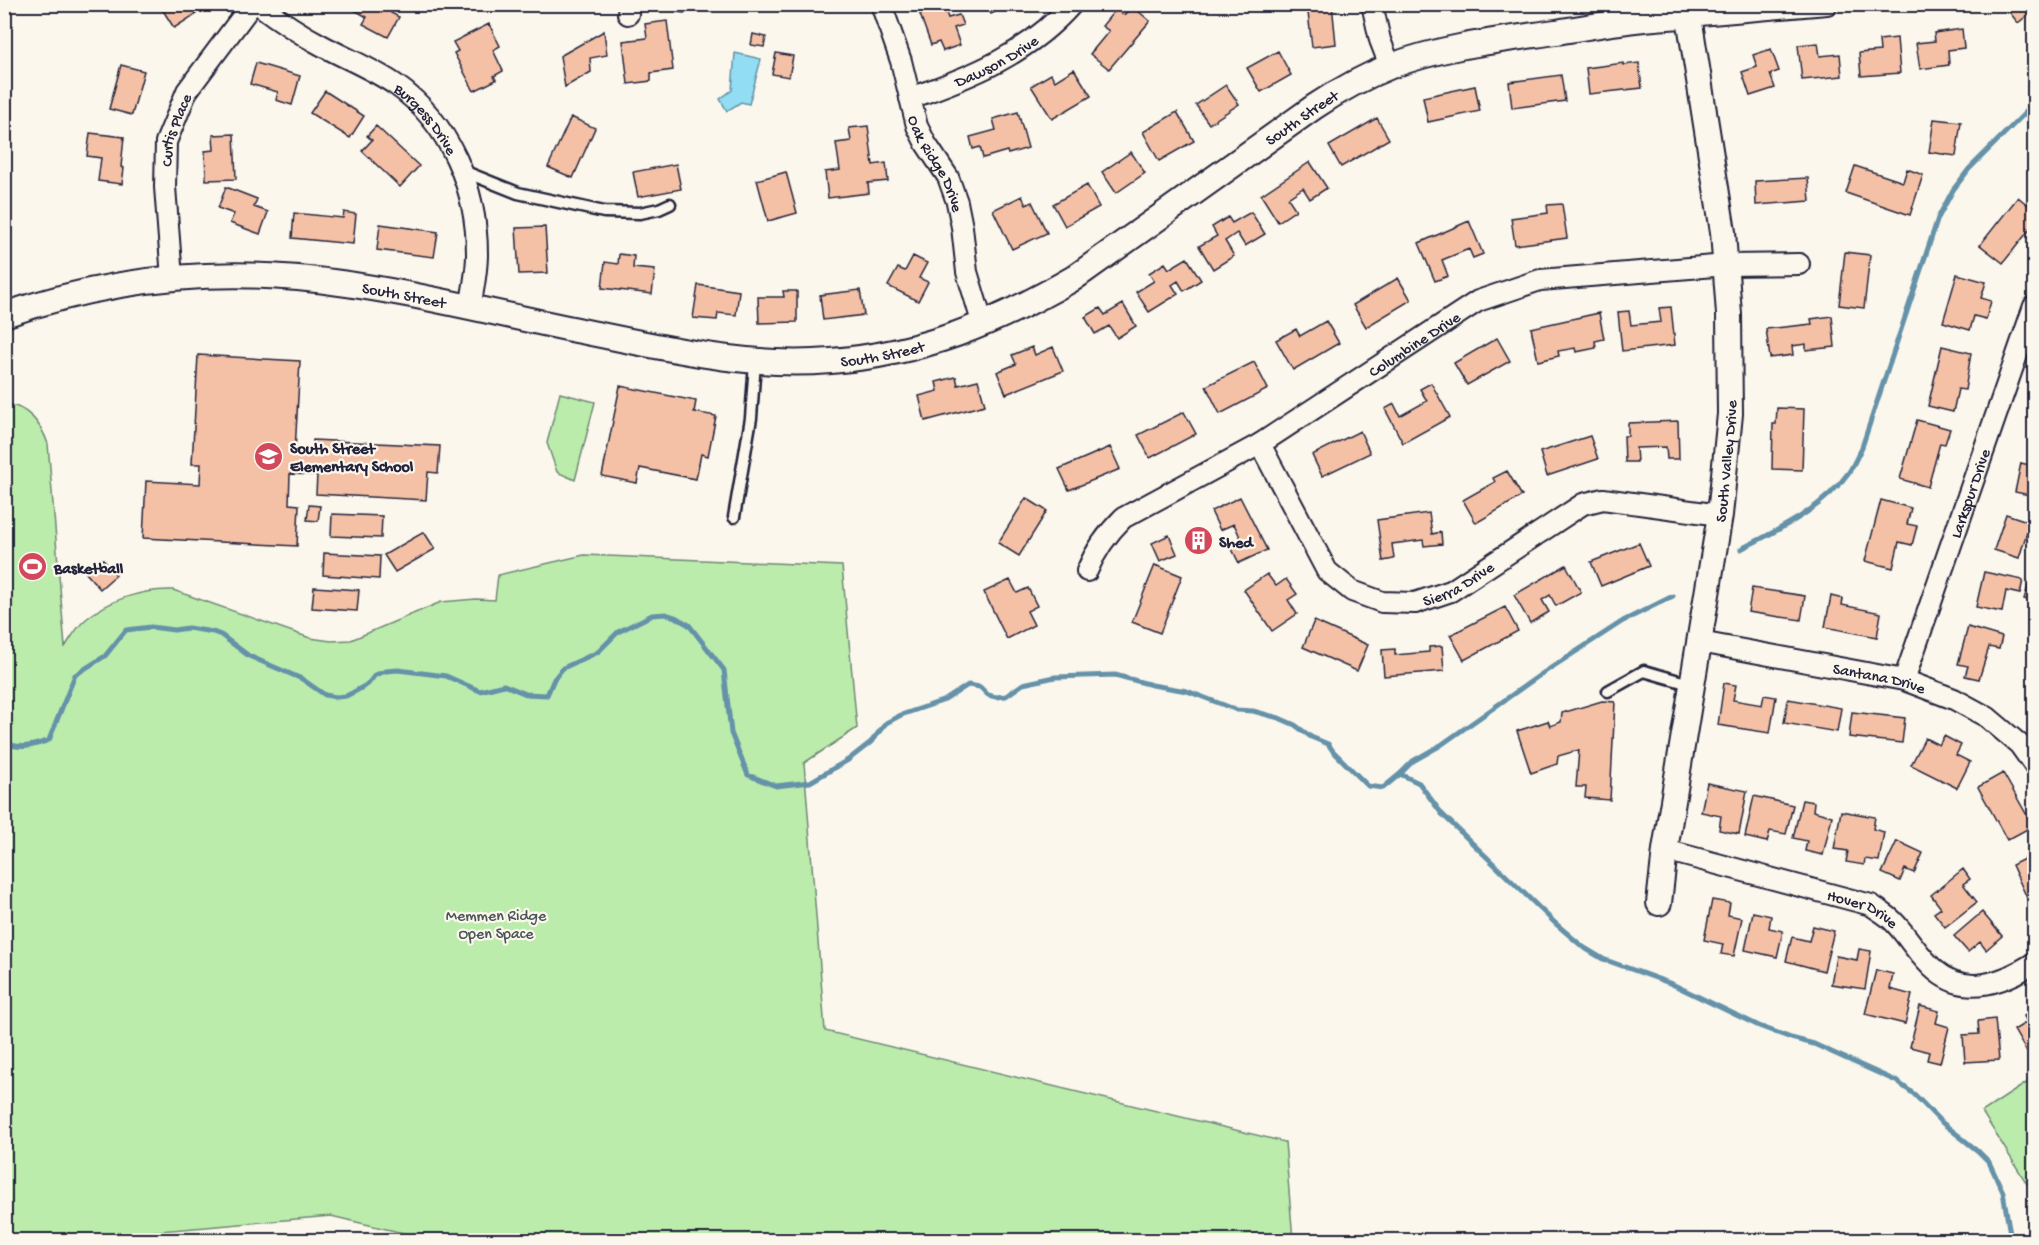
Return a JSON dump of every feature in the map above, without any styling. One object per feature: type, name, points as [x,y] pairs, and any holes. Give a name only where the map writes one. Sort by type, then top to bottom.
[{"type":"street","name":"Curtis Place","points":[[172,278],[165,187],[166,142],[186,91],[252,4]]},
{"type":"street","name":"Burgess Drive","points":[[258,4],[303,35],[380,75],[408,94],[443,135],[463,171],[470,195],[476,234],[476,268],[470,308]]},
{"type":"street","name":"Oak Ridge Drive","points":[[881,4],[902,61],[921,136],[948,177],[957,202],[967,272],[983,325]]},
{"type":"street","name":"Dawson Drive","points":[[910,98],[959,81],[1006,58],[1038,38],[1072,4]]},
{"type":"street","points":[[1372,4],[1380,40],[1390,66]]},
{"type":"street","points":[[1687,10],[1827,4]]},
{"type":"street","name":"South Street","points":[[4,315],[31,306],[119,285],[172,278],[236,275],[299,278],[364,287],[704,356],[755,362],[830,361],[881,355],[922,345],[983,325],[1016,310],[1074,278],[1314,107],[1352,84],[1390,66],[1466,46],[1687,10]]},
{"type":"street","name":"South Valley Drive","points":[[1659,903],[1665,850],[1720,515],[1730,414],[1727,265],[1718,191],[1687,10]]},
{"type":"street","name":"Columbine Drive","points":[[1087,571],[1105,536],[1123,518],[1260,444],[1479,301],[1540,279],[1727,265],[1799,264]]},
{"type":"street","name":"Larkspur Drive","points":[[1904,680],[2034,306]]},
{"type":"street","name":"Sierra Drive","points":[[1260,444],[1327,571],[1352,591],[1382,602],[1415,603],[1451,591],[1583,504],[1604,499],[1720,515]]},
{"type":"street","name":"Santana Drive","points":[[1700,642],[1904,680],[1954,699],[1988,717],[2019,744],[2034,765]]},
{"type":"street","name":"Hover Drive","points":[[1665,850],[1871,905],[1892,920],[1936,971],[1962,984],[1991,984],[2018,973],[2034,963]]},
{"type":"lane","points":[[463,171],[518,193],[604,212],[640,213],[670,204]]},
{"type":"lane","points":[[734,517],[751,417],[755,362]]},
{"type":"lane","points":[[1608,691],[1644,671],[1693,685]]},
{"type":"green space","points":[[560,393],[595,402],[575,480],[557,472],[547,443]]},
{"type":"green space","name":"Memmen Ridge Open Space","points":[[5,404],[20,408],[32,417],[48,444],[65,647],[82,623],[94,613],[115,601],[149,591],[173,590],[310,638],[331,641],[351,640],[441,602],[495,600],[498,575],[584,555],[842,566],[857,728],[804,763],[825,1031],[1285,1142],[1293,1240],[433,1240],[331,1216],[57,1240],[5,1240],[4,622],[10,606],[4,540]]},
{"type":"green space","points":[[2034,1078],[2034,1195],[1982,1112]]},
{"type":"water","points":[[735,53],[761,59],[749,104],[741,102],[727,111],[720,99],[732,90]]},
{"type":"building","points":[[159,4],[190,4],[196,14],[174,28]]},
{"type":"building","points":[[354,4],[396,4],[391,13],[399,17],[388,37],[363,24],[367,17],[351,8]]},
{"type":"building","points":[[679,4],[686,4],[684,13],[677,12]]},
{"type":"building","points":[[943,4],[948,18],[959,15],[963,25],[954,28],[960,45],[943,51],[939,42],[931,45],[917,6]]},
{"type":"building","points":[[987,4],[1011,4],[991,14]]},
{"type":"building","points":[[1307,4],[1332,4],[1336,44],[1312,47]]},
{"type":"building","points":[[1421,4],[1461,4],[1461,6],[1422,11]]},
{"type":"building","points":[[2003,4],[2034,4],[2034,10],[2018,23]]},
{"type":"building","points":[[1132,6],[1150,21],[1109,69],[1090,54],[1109,31],[1102,26],[1116,9],[1124,15]]},
{"type":"building","points":[[667,21],[673,70],[651,73],[651,81],[628,84],[623,41],[647,38],[645,24]]},
{"type":"building","points":[[489,24],[500,46],[493,50],[503,71],[494,76],[496,80],[474,91],[454,53],[458,51],[453,42]]},
{"type":"building","points":[[1962,29],[1964,48],[1948,50],[1949,65],[1920,69],[1916,43],[1935,41],[1934,33]]},
{"type":"building","points":[[604,31],[607,55],[590,58],[591,72],[565,87],[560,56]]},
{"type":"building","points":[[753,34],[766,37],[764,47],[751,45]]},
{"type":"building","points":[[1897,38],[1900,73],[1861,76],[1859,53],[1880,51],[1879,40]]},
{"type":"building","points":[[1818,43],[1820,56],[1840,54],[1842,76],[1802,80],[1798,45]]},
{"type":"building","points":[[1771,49],[1779,71],[1770,74],[1775,88],[1750,96],[1742,72],[1757,67],[1753,55]]},
{"type":"building","points":[[1278,51],[1291,75],[1261,92],[1247,68]]},
{"type":"building","points":[[776,53],[793,56],[789,77],[772,74]]},
{"type":"building","points":[[256,63],[300,76],[292,105],[276,100],[278,92],[250,84]]},
{"type":"building","points":[[1624,63],[1624,65],[1639,63],[1642,88],[1589,94],[1586,68]]},
{"type":"building","points":[[121,65],[144,71],[132,115],[109,109]]},
{"type":"building","points":[[1074,69],[1091,96],[1052,119],[1031,86],[1051,74],[1055,81]]},
{"type":"building","points":[[1561,75],[1565,101],[1512,108],[1509,82]]},
{"type":"building","points":[[1226,85],[1239,104],[1209,124],[1196,105]]},
{"type":"building","points":[[1475,86],[1480,111],[1428,122],[1423,97]]},
{"type":"building","points":[[325,91],[364,116],[350,138],[310,113]]},
{"type":"building","points":[[1018,112],[1028,148],[983,158],[980,147],[973,149],[970,137],[996,130],[993,119]]},
{"type":"building","points":[[1177,112],[1194,141],[1159,161],[1143,132]]},
{"type":"building","points":[[571,117],[595,128],[573,178],[548,167]]},
{"type":"building","points":[[1377,118],[1389,139],[1341,167],[1329,146]]},
{"type":"building","points":[[1934,119],[1961,122],[1956,156],[1929,152]]},
{"type":"building","points":[[376,126],[419,166],[400,187],[362,151],[372,140],[367,136]]},
{"type":"building","points":[[868,126],[873,165],[886,163],[888,181],[868,183],[869,193],[828,198],[825,172],[840,170],[836,143],[851,141],[849,128]]},
{"type":"building","points":[[90,133],[124,137],[122,184],[98,181],[101,158],[87,156]]},
{"type":"building","points":[[234,134],[236,179],[206,180],[205,151],[214,150],[213,135]]},
{"type":"building","points":[[1131,152],[1145,173],[1116,193],[1102,172]]},
{"type":"building","points":[[1310,162],[1327,188],[1310,199],[1303,188],[1288,198],[1296,210],[1278,222],[1261,195]]},
{"type":"building","points":[[676,164],[681,189],[638,197],[633,172]]},
{"type":"building","points":[[1855,166],[1903,182],[1907,169],[1923,175],[1910,215],[1846,193]]},
{"type":"building","points":[[786,172],[797,213],[768,221],[757,180]]},
{"type":"building","points":[[1808,178],[1810,201],[1756,205],[1755,181]]},
{"type":"building","points":[[1087,185],[1099,207],[1065,226],[1053,204]]},
{"type":"building","points":[[226,187],[257,199],[254,207],[268,212],[260,234],[230,223],[234,214],[218,208]]},
{"type":"building","points":[[1022,196],[1026,205],[1032,202],[1047,233],[1012,249],[993,210]]},
{"type":"building","points":[[2018,197],[2034,210],[2034,224],[2003,263],[1980,245]]},
{"type":"building","points":[[1562,204],[1567,238],[1515,245],[1511,218],[1548,213],[1547,205]]},
{"type":"building","points":[[344,212],[356,214],[353,244],[292,238],[294,213],[343,218]]},
{"type":"building","points":[[1251,212],[1265,234],[1245,246],[1237,233],[1225,241],[1234,256],[1213,269],[1199,246],[1217,236],[1212,227],[1228,217],[1232,223]]},
{"type":"building","points":[[1469,221],[1483,254],[1473,258],[1469,249],[1442,260],[1448,276],[1435,281],[1419,243]]},
{"type":"building","points":[[380,224],[438,232],[434,257],[377,250]]},
{"type":"building","points":[[545,227],[548,273],[519,274],[516,228]]},
{"type":"building","points":[[1845,252],[1870,255],[1864,308],[1839,305]]},
{"type":"building","points":[[619,254],[634,256],[633,268],[655,270],[652,294],[602,288],[605,262],[618,264]]},
{"type":"building","points":[[913,256],[927,263],[919,278],[928,282],[918,301],[888,286],[898,268],[905,271]]},
{"type":"building","points":[[1187,258],[1201,280],[1184,291],[1178,281],[1172,285],[1178,294],[1149,312],[1136,292],[1154,281],[1149,273],[1165,263],[1169,269]]},
{"type":"building","points":[[1957,274],[1986,282],[1981,298],[1991,301],[1986,319],[1974,316],[1970,330],[1943,322]]},
{"type":"building","points":[[1398,278],[1411,300],[1366,327],[1353,305]]},
{"type":"building","points":[[698,285],[739,291],[736,315],[718,313],[717,320],[693,318]]},
{"type":"building","points":[[860,290],[864,315],[823,320],[820,295]]},
{"type":"building","points":[[783,291],[797,291],[797,322],[759,323],[758,297],[784,297]]},
{"type":"building","points":[[1123,304],[1136,326],[1117,338],[1109,326],[1095,334],[1085,317],[1100,308],[1105,315]]},
{"type":"building","points":[[1671,307],[1675,345],[1622,351],[1618,312],[1629,311],[1631,325],[1661,322],[1659,308]]},
{"type":"building","points":[[1599,313],[1604,339],[1595,341],[1596,348],[1576,352],[1575,348],[1558,351],[1559,356],[1538,361],[1531,328]]},
{"type":"building","points":[[1832,316],[1835,347],[1806,350],[1806,344],[1792,346],[1793,355],[1770,358],[1766,329],[1812,324],[1811,319]]},
{"type":"building","points":[[1326,321],[1339,343],[1293,370],[1276,340],[1296,329],[1300,336]]},
{"type":"building","points":[[1497,338],[1510,361],[1467,385],[1454,363]]},
{"type":"building","points":[[1942,346],[1971,353],[1965,390],[1958,389],[1953,412],[1928,406]]},
{"type":"building","points":[[1032,347],[1035,355],[1053,347],[1063,371],[1006,394],[997,372],[1016,364],[1012,355]]},
{"type":"building","points":[[198,355],[300,361],[295,451],[313,452],[313,440],[440,446],[438,473],[428,472],[426,500],[316,494],[317,475],[290,474],[289,504],[299,505],[297,546],[143,538],[146,481],[200,484],[201,464],[192,464]]},
{"type":"building","points":[[1254,362],[1268,389],[1220,414],[1206,386]]},
{"type":"building","points":[[956,377],[958,385],[978,380],[985,405],[925,421],[919,396],[938,391],[936,382]]},
{"type":"building","points":[[1431,383],[1450,417],[1403,443],[1385,409],[1394,404],[1400,416],[1427,401],[1420,389]]},
{"type":"building","points":[[620,386],[696,401],[694,412],[716,416],[708,456],[701,454],[696,479],[640,468],[637,483],[602,476]]},
{"type":"building","points":[[1777,408],[1804,409],[1802,470],[1772,469],[1773,424],[1776,424]]},
{"type":"building","points":[[1184,412],[1196,434],[1150,458],[1138,435]]},
{"type":"building","points":[[1917,420],[1950,429],[1945,444],[1940,443],[1928,487],[1900,479]]},
{"type":"building","points":[[1678,421],[1679,459],[1667,459],[1666,447],[1636,448],[1637,462],[1625,462],[1624,436],[1628,436],[1628,423]]},
{"type":"building","points":[[1360,431],[1370,453],[1322,476],[1312,455]]},
{"type":"building","points":[[1590,436],[1598,459],[1547,476],[1540,452]]},
{"type":"building","points":[[1110,447],[1120,469],[1069,490],[1059,469]]},
{"type":"building","points":[[2021,463],[2034,466],[2034,496],[2015,492]]},
{"type":"building","points":[[1507,471],[1522,496],[1476,523],[1463,500],[1495,482],[1493,478]]},
{"type":"building","points":[[1240,497],[1267,550],[1239,563],[1230,545],[1241,539],[1234,524],[1220,530],[1211,511]]},
{"type":"building","points":[[1026,498],[1047,511],[1019,556],[998,543]]},
{"type":"building","points":[[1881,500],[1911,508],[1907,524],[1917,526],[1912,545],[1899,542],[1893,568],[1865,561]]},
{"type":"building","points":[[309,505],[320,506],[318,521],[307,520]]},
{"type":"building","points":[[1429,513],[1432,534],[1441,532],[1442,544],[1424,546],[1423,540],[1392,544],[1394,559],[1383,561],[1377,520]]},
{"type":"building","points":[[332,514],[382,516],[381,538],[331,536]]},
{"type":"building","points":[[2006,514],[2030,522],[2019,558],[1994,550]]},
{"type":"building","points":[[424,532],[435,549],[395,572],[384,555]]},
{"type":"building","points":[[1169,535],[1177,554],[1160,561],[1152,543]]},
{"type":"building","name":"Shed","points":[[1201,535],[1204,543],[1196,547],[1193,539]]},
{"type":"building","points":[[1639,543],[1649,566],[1601,586],[1591,562]]},
{"type":"building","points":[[324,553],[380,556],[379,579],[323,575]]},
{"type":"building","points":[[103,559],[116,575],[100,589],[86,573]]},
{"type":"building","points":[[1155,565],[1182,576],[1160,633],[1132,622]]},
{"type":"building","points":[[1566,565],[1581,592],[1556,606],[1550,595],[1542,600],[1549,612],[1530,623],[1514,595]]},
{"type":"building","points":[[1984,572],[2023,580],[2020,594],[2006,591],[2002,612],[1976,607]]},
{"type":"building","points":[[1267,574],[1276,586],[1286,579],[1297,594],[1288,600],[1297,614],[1272,631],[1244,590]]},
{"type":"building","points":[[2032,575],[2034,575],[2034,602],[2024,599]]},
{"type":"building","points":[[1010,580],[1017,593],[1028,588],[1037,606],[1027,611],[1034,625],[1007,639],[984,592]]},
{"type":"building","points":[[314,587],[359,590],[357,611],[312,608]]},
{"type":"building","points":[[1752,588],[1805,596],[1801,620],[1748,612]]},
{"type":"building","points":[[1831,596],[1843,599],[1842,605],[1881,613],[1877,637],[1825,627]]},
{"type":"building","points":[[1505,607],[1518,631],[1464,660],[1450,635]]},
{"type":"building","points":[[1314,621],[1368,645],[1357,671],[1303,647]]},
{"type":"building","points":[[1968,627],[2002,637],[1999,649],[1989,647],[1979,679],[1965,676],[1968,666],[1958,664]]},
{"type":"building","points":[[1442,646],[1444,671],[1384,676],[1382,650],[1395,649],[1395,655],[1429,652],[1429,647]]},
{"type":"building","points":[[1724,683],[1736,685],[1733,700],[1762,705],[1764,695],[1776,697],[1770,733],[1718,725]]},
{"type":"building","points":[[1788,699],[1841,708],[1837,732],[1784,723]]},
{"type":"building","points":[[1602,701],[1615,702],[1610,800],[1585,798],[1586,787],[1576,787],[1579,750],[1558,756],[1557,764],[1531,773],[1517,731],[1548,721],[1550,726],[1561,722],[1562,713]]},
{"type":"building","points":[[1852,712],[1905,718],[1902,743],[1849,737]]},
{"type":"building","points":[[1944,736],[1961,745],[1956,755],[1970,762],[1957,788],[1911,765],[1925,738],[1939,745]]},
{"type":"building","points":[[2003,773],[2033,826],[2007,840],[1978,787]]},
{"type":"building","points":[[1707,783],[1747,791],[1739,834],[1719,830],[1721,816],[1701,812]]},
{"type":"building","points":[[1754,796],[1793,805],[1786,834],[1770,831],[1767,842],[1745,837]]},
{"type":"building","points":[[1802,800],[1814,802],[1813,811],[1832,816],[1823,855],[1805,851],[1807,841],[1793,838]]},
{"type":"building","points":[[1841,811],[1875,817],[1873,829],[1884,832],[1879,861],[1865,859],[1864,865],[1846,862],[1848,851],[1834,849]]},
{"type":"building","points":[[1897,841],[1923,853],[1914,873],[1905,869],[1900,881],[1882,873]]},
{"type":"building","points":[[2034,854],[2034,910],[2033,911],[2012,865]]},
{"type":"building","points":[[1963,869],[1970,879],[1963,884],[1977,902],[1945,927],[1934,913],[1941,908],[1931,895]]},
{"type":"building","points":[[1712,900],[1730,903],[1728,915],[1742,918],[1734,956],[1721,954],[1723,944],[1704,940]]},
{"type":"building","points":[[1753,912],[1771,916],[1769,928],[1783,931],[1777,957],[1745,950]]},
{"type":"building","points":[[1982,912],[2002,936],[1986,950],[1980,942],[1968,952],[1954,936]]},
{"type":"building","points":[[1813,926],[1834,931],[1824,971],[1786,961],[1792,937],[1809,941]]},
{"type":"building","points":[[1859,949],[1871,951],[1865,989],[1831,984],[1836,956],[1857,960]]},
{"type":"building","points":[[1876,970],[1893,974],[1890,989],[1912,995],[1905,1024],[1865,1014]]},
{"type":"building","points":[[1920,1006],[1939,1011],[1936,1023],[1949,1027],[1940,1063],[1927,1060],[1929,1052],[1910,1047]]},
{"type":"building","points":[[2034,1010],[2034,1053],[2029,1056],[2014,1030],[2027,1022],[2024,1016]]},
{"type":"building","points":[[1995,1019],[1999,1060],[1965,1062],[1963,1035],[1979,1034],[1978,1021]]},
{"type":"waterway","points":[[1741,549],[1800,517],[1827,497],[1849,472],[1862,447],[1938,218],[1953,190],[1969,169],[2030,108]]},
{"type":"waterway","points":[[1400,774],[1413,761],[1441,745],[1540,675],[1623,621],[1673,596]]},
{"type":"waterway","points":[[4,742],[15,746],[26,746],[49,740],[75,675],[105,656],[126,630],[151,627],[174,630],[188,628],[221,635],[249,656],[302,679],[325,695],[336,697],[354,692],[368,684],[375,675],[398,670],[446,676],[480,691],[504,685],[526,694],[547,695],[554,679],[563,668],[598,652],[618,632],[652,615],[666,614],[689,625],[724,670],[731,733],[748,775],[776,786],[810,782],[848,760],[871,742],[886,723],[901,715],[945,700],[968,685],[980,687],[988,695],[996,697],[1006,696],[1023,684],[1055,677],[1115,675],[1187,691],[1237,710],[1253,711],[1295,725],[1311,737],[1328,744],[1368,786],[1383,788],[1400,774],[1419,783],[1442,814],[1555,923],[1583,947],[1603,959],[1672,984],[1759,1026],[1814,1044],[1896,1081],[1914,1094],[1940,1121],[1989,1162],[2003,1192],[2011,1240]]},
{"type":"place","name":"South Street Elementary School","points":[[269,456]]},
{"type":"place","name":"Shed","points":[[1198,541]]},
{"type":"place","name":"Basketball","points":[[33,567]]}]
